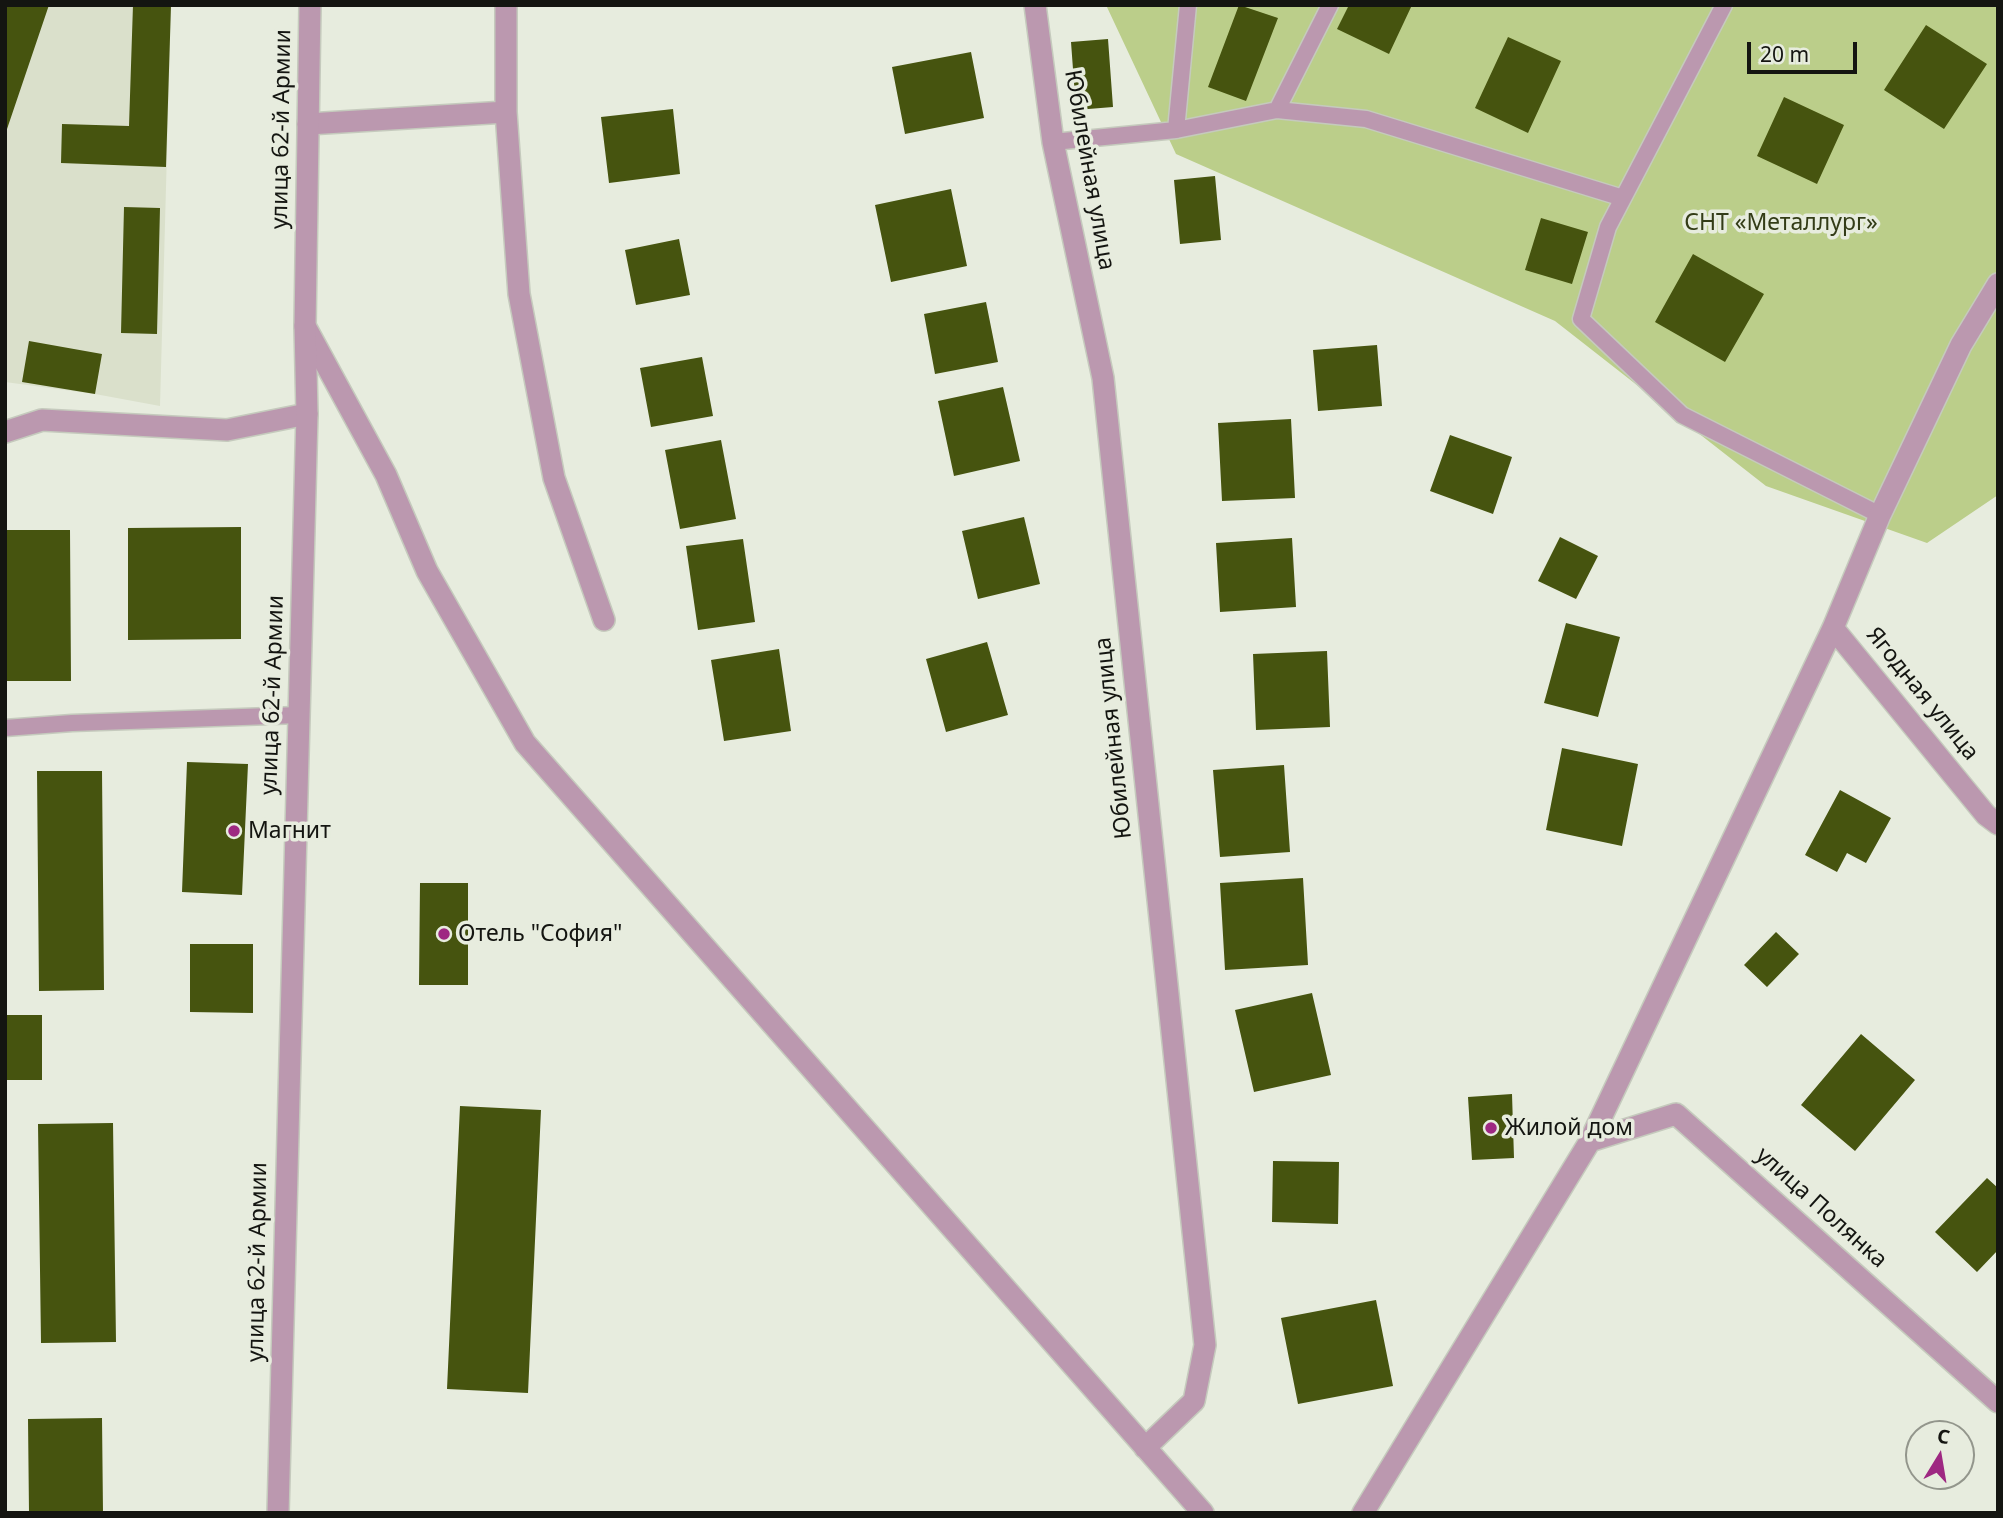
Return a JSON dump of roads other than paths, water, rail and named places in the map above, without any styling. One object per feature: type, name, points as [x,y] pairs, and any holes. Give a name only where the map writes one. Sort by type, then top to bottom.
[{"type":"street","name":"улица 62-й Армии","points":[[278,1513],[307,414],[305,326],[310,5]]},
{"type":"street","points":[[506,5],[506,112],[519,294],[554,478],[604,620]]},
{"type":"street","name":"Юбилейная улица","points":[[1035,5],[1054,142],[1103,379],[1205,1345],[1194,1401],[1145,1448]]},
{"type":"street","points":[[308,124],[506,112]]},
{"type":"street","points":[[1363,1513],[1590,1141],[1833,628],[1880,515],[1961,345],[1998,284]]},
{"type":"street","points":[[305,326],[386,475],[427,571],[526,743],[1203,1513]]},
{"type":"street","points":[[5,432],[42,420],[227,430],[307,414]]},
{"type":"street","name":"Ягодная улица","points":[[1833,628],[1986,815],[1998,824]]},
{"type":"street","name":"улица Полянка","points":[[1590,1141],[1676,1114],[1998,1402]]},
{"type":"lane","points":[[1177,130],[1188,5]]},
{"type":"lane","points":[[1277,110],[1330,5]]},
{"type":"lane","points":[[1724,5],[1608,227],[1581,319],[1682,415],[1880,515]]},
{"type":"lane","points":[[1054,142],[1177,130],[1277,110],[1366,119],[1623,198]]},
{"type":"lane","points":[[5,728],[299,715]]},
{"type":"place","name":"Магнит","points":[[234,831]]},
{"type":"place","name":"Отель \"София\"","points":[[444,934]]},
{"type":"place","name":"Жилой дом","points":[[1491,1128]]},
{"type":"park label","name":"СНТ «Металлург»","points":[[1781,223]]}]
